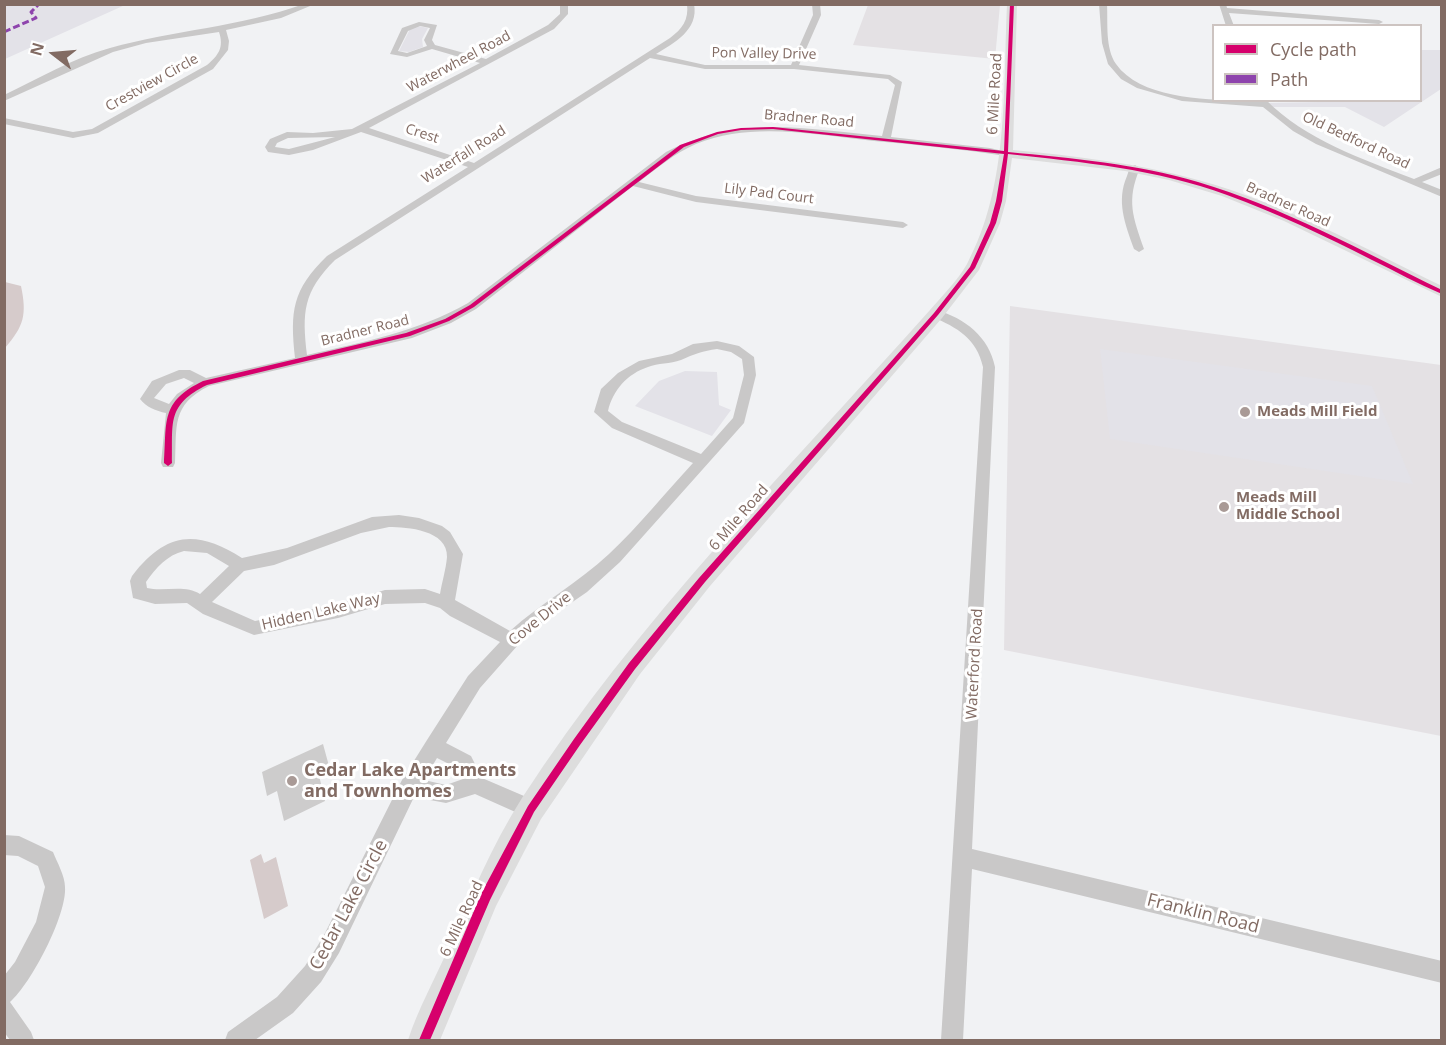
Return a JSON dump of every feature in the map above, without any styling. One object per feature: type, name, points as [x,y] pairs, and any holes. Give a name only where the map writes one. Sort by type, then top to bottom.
[{"type":"street","name":"Crestview Circle","points":[[4,99],[110,50],[271,18],[312,4]]},
{"type":"street","name":"Waterwheel Road","points":[[358,130],[313,136],[287,135],[273,141],[270,147],[275,152],[291,151],[331,141],[358,130],[551,27],[564,14],[564,4]]},
{"type":"street","name":"Waterfall Road","points":[[301,360],[298,303],[320,267],[343,249],[472,165],[684,30],[691,17],[690,4]]},
{"type":"street","points":[[794,67],[817,15],[816,4]]},
{"type":"street","name":"6 Mile Road","points":[[424,1041],[486,896],[531,809],[632,666],[702,580],[961,285],[982,250],[999,201],[1006,153],[1012,4]]},
{"type":"street","points":[[1102,4],[1111,62],[1119,72],[1132,81],[1160,93],[1193,100],[1212,101]]},
{"type":"street","points":[[1229,24],[1223,7],[1379,22]]},
{"type":"street","points":[[432,47],[428,40],[435,27],[430,24],[414,24],[405,30],[393,52],[407,55],[432,47],[487,62]]},
{"type":"street","name":"Crestview Circle","points":[[4,121],[68,134],[69,140],[82,140],[97,135],[100,132],[99,128],[217,61],[227,46],[222,29]]},
{"type":"street","name":"Pon Valley Drive","points":[[648,55],[705,67],[794,67],[881,75],[892,78],[899,84]]},
{"type":"street","name":"Pon Valley Drive","points":[[881,75],[898,72]]},
{"type":"street","points":[[886,139],[899,84],[909,80]]},
{"type":"street","name":"Old Bedford Road","points":[[1263,102],[1281,119],[1309,137],[1442,194]]},
{"type":"street","name":"Bradner Road","points":[[205,383],[185,373],[161,381],[149,391],[147,399],[152,404],[172,409],[187,391],[205,383],[408,335],[460,313],[682,146],[730,130],[773,128],[1135,168],[1196,183],[1256,204],[1442,292]]},
{"type":"street","name":"Crest","points":[[358,130],[472,165]]},
{"type":"street","points":[[1135,168],[1126,186],[1124,197],[1139,249]]},
{"type":"street","points":[[1415,182],[1442,170]]},
{"type":"street","name":"Lily Pad Court","points":[[632,183],[696,199],[903,225]]},
{"type":"street","name":"Waterford Road","points":[[936,314],[962,326],[976,337],[986,351],[989,367],[964,857],[952,1041]]},
{"type":"street","name":"Cove Drive","points":[[433,746],[474,682],[512,640],[536,618],[615,558],[703,461],[739,420],[750,375],[748,357],[735,349],[717,345],[693,348],[676,357],[643,364],[623,376],[606,392],[602,412],[617,425],[703,461]]},
{"type":"street","points":[[168,463],[172,409]]},
{"type":"street","points":[[201,603],[240,565],[280,558],[374,523],[402,521],[430,527],[445,536],[455,554],[446,603]]},
{"type":"street","name":"Hidden Lake Way","points":[[240,565],[218,550],[196,543],[183,544],[161,555],[146,569],[138,581],[140,593],[154,597],[190,596],[209,609],[254,628],[338,611],[385,597],[425,596],[446,603],[456,611],[512,640]]},
{"type":"street","points":[[433,746],[464,762],[475,785]]},
{"type":"street","name":"Cedar Lake Circle","points":[[236,1041],[285,1005],[313,974],[332,945],[409,787],[433,746]]},
{"type":"street","points":[[409,787],[446,794],[475,785],[531,809]]},
{"type":"street","points":[[4,845],[19,846],[45,859],[55,887],[46,925],[23,970],[4,994]]},
{"type":"street","name":"Franklin Road","points":[[964,857],[1442,972]]},
{"type":"street","points":[[4,1011],[23,1041]]},
{"type":"shaded area","points":[[5,4],[125,4],[125,5],[5,59]]},
{"type":"shaded area","points":[[868,5],[1000,5],[995,59],[853,45]]},
{"type":"shaded area","points":[[418,26],[428,28],[422,39],[423,47],[409,52],[399,51],[410,29]]},
{"type":"shaded area","points":[[1422,50],[1441,50],[1441,89],[1422,102]]},
{"type":"shaded area","points":[[1422,102],[1384,127],[1345,107],[1273,107],[1268,103]]},
{"type":"shaded area","points":[[5,282],[21,286],[24,313],[20,326],[5,348]]},
{"type":"shaded area","name":"Meads Mill Middle School","points":[[1010,306],[1441,365],[1441,736],[1004,650]]},
{"type":"shaded area","name":"Meads Mill Field","points":[[1100,349],[1372,386],[1413,484],[1110,439]]},
{"type":"shaded area","points":[[685,371],[717,372],[719,405],[731,410],[712,436],[635,406],[659,381]]},
{"type":"shaded area","points":[[261,854],[264,863],[276,857],[288,906],[264,919],[250,860]]},
{"type":"building","name":"Cedar Lake Apartments and Townhomes","points":[[323,744],[329,766],[318,771],[325,801],[284,821],[277,791],[267,796],[262,772]]},
{"type":"marked path","points":[[4,32],[36,18],[31,12],[39,4]]},
{"type":"cycle path","points":[[424,1040],[486,896],[531,809],[577,742],[632,666],[702,580],[936,314],[973,267],[993,223],[999,201],[1006,153],[1012,4]]},
{"type":"cycle path","points":[[168,463],[172,414],[175,405],[191,390],[205,383],[408,335],[447,320],[472,306],[682,146],[717,133],[741,129],[773,128],[1056,158],[1127,167],[1174,177],[1229,194],[1291,219],[1442,292]]},
{"type":"place","name":"Meads Mill Field","points":[[1245,412]]},
{"type":"place","name":"Meads Mill Middle School","points":[[1224,507]]},
{"type":"place","name":"Cedar Lake Apartments and Townhomes","points":[[292,781]]}]
